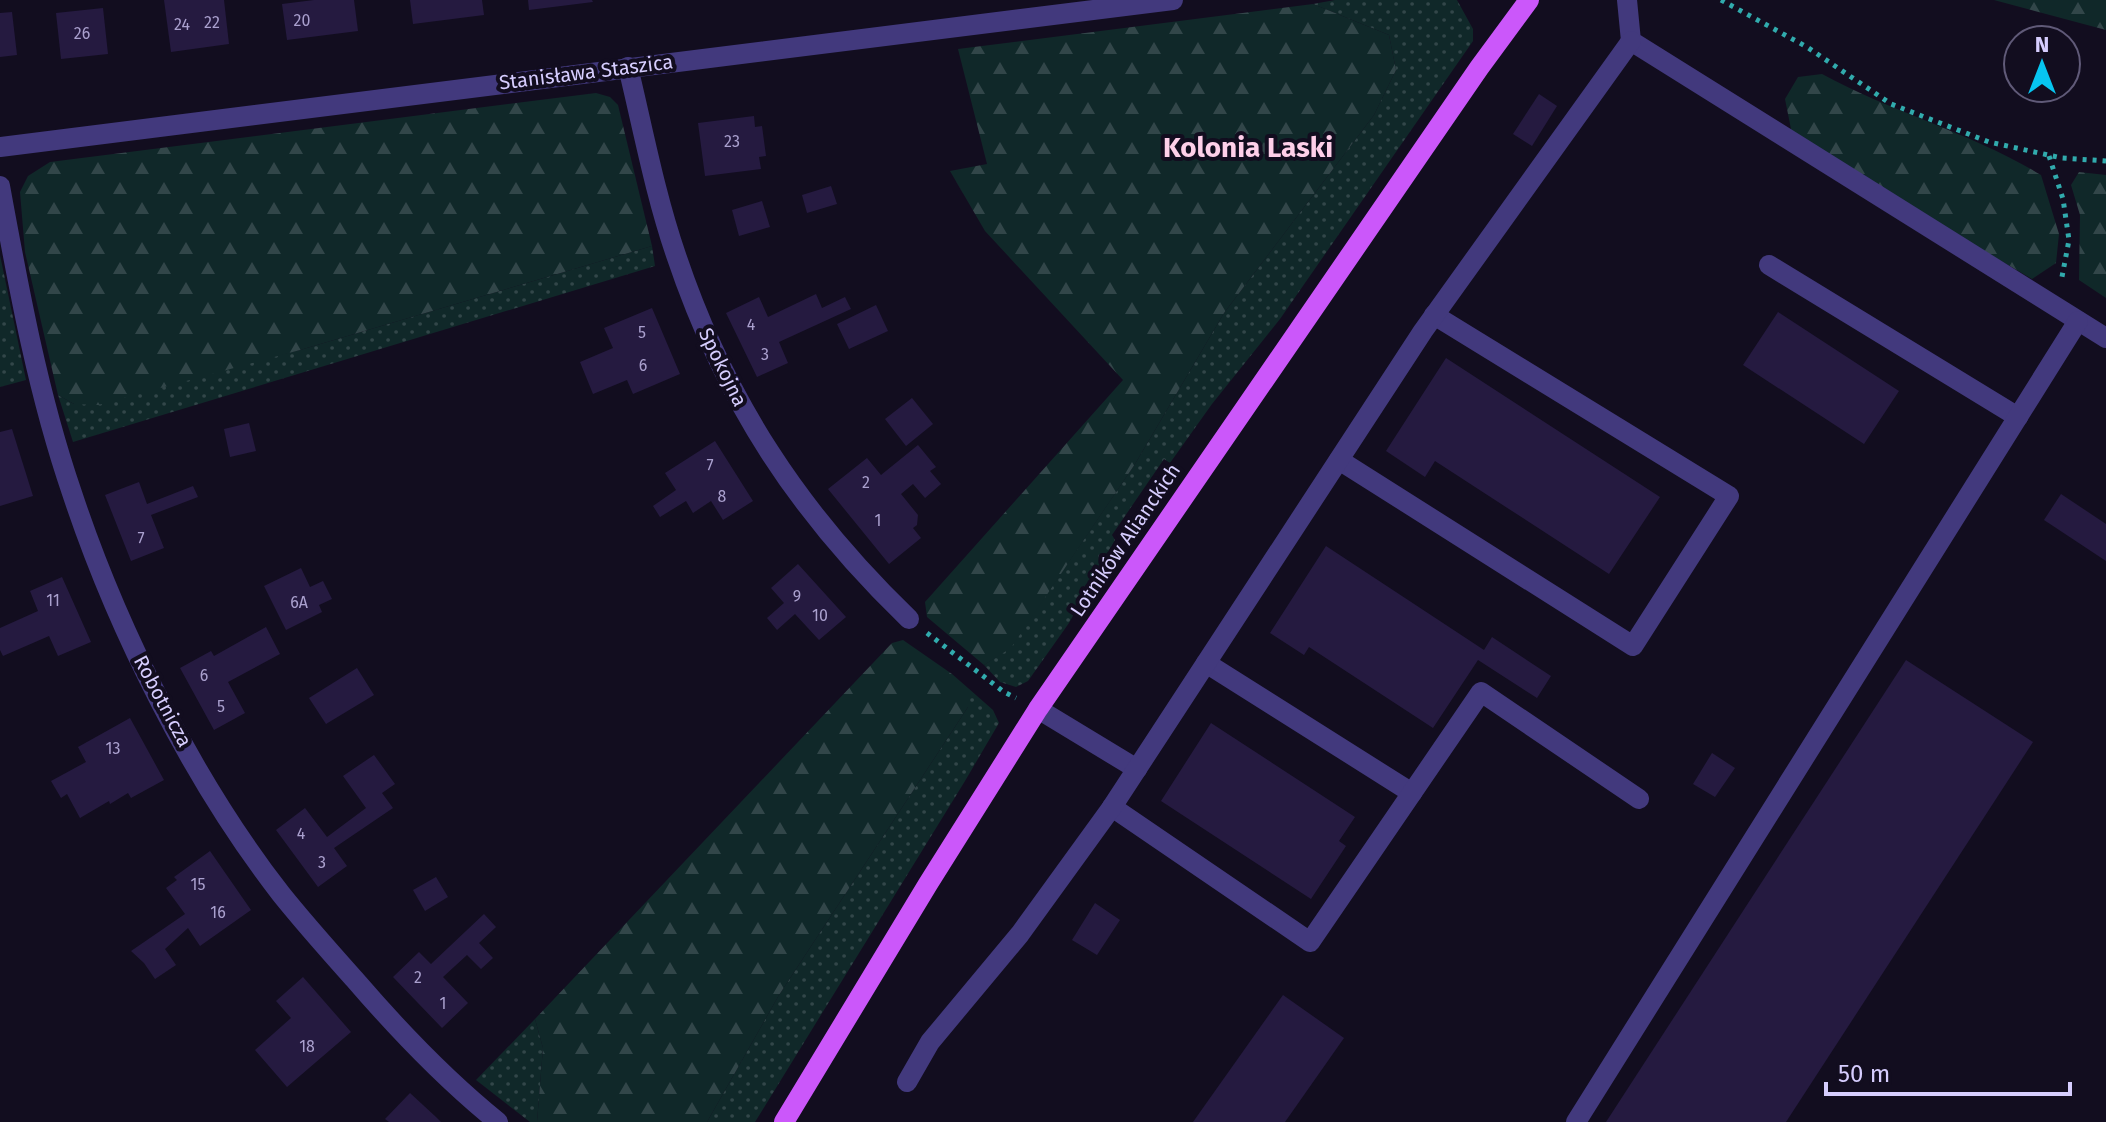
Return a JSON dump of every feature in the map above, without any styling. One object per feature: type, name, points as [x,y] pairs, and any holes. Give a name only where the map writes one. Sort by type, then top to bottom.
[{"type":"main road","name":"Lotników Alianckich","points":[[784,1122],[1038,709],[1529,0]]},
{"type":"street","name":"Stanisława Staszica","points":[[0,147],[1173,0]]},
{"type":"street","points":[[907,1082],[930,1042],[1020,934],[1112,807],[1434,315],[1631,41],[1627,0]]},
{"type":"street","points":[[1631,41],[2106,338]]},
{"type":"street","name":"Spokojna","points":[[628,67],[675,254],[731,390],[770,456],[833,540],[866,578],[909,619]]},
{"type":"street","name":"Robotnicza","points":[[0,186],[43,398],[71,491],[121,622],[160,697],[235,828],[281,893],[403,1034],[498,1122]]},
{"type":"street","points":[[1769,265],[2018,417]]},
{"type":"street","points":[[1339,460],[1633,646],[1729,496],[1434,315]]},
{"type":"street","points":[[1576,1122],[2078,321]]},
{"type":"street","points":[[1206,663],[1412,793]]},
{"type":"street","points":[[1112,807],[1310,942],[1481,692],[1639,799]]},
{"type":"street","points":[[1038,709],[1137,769]]},
{"type":"path","points":[[1721,0],[1807,47],[1891,104],[1989,142],[2049,155],[2106,161]]},
{"type":"path","points":[[2049,155],[2063,199],[2069,240],[2056,307]]},
{"type":"path","points":[[909,619],[1004,692],[1038,709]]},
{"type":"green space","points":[[1335,0],[1457,0],[1473,29],[1473,41],[1280,319],[1212,404],[1170,463],[1164,459],[1112,535],[1115,540],[1069,623],[1028,681],[1016,687],[1000,682],[984,665],[1011,647],[1135,464],[1224,313],[1374,115],[1396,70],[1389,35],[1313,4]]},
{"type":"green space","points":[[1994,0],[2106,0],[2106,30]]},
{"type":"green space","points":[[1313,4],[1389,35],[1396,70],[1374,115],[1224,313],[1135,464],[1011,648],[984,665],[927,617],[925,602],[1123,380],[985,231],[950,171],[987,164],[958,49]]},
{"type":"green space","points":[[1822,74],[1988,147],[2041,175],[2059,234],[2056,263],[2032,279],[1793,139],[1785,99],[1798,77]]},
{"type":"green space","points":[[596,93],[610,97],[618,105],[652,246],[300,350],[98,405],[74,404],[58,395],[25,252],[20,192],[28,176],[50,162]]},
{"type":"green space","points":[[2079,172],[2106,175],[2106,298],[2079,280],[2080,215],[2071,185]]},
{"type":"green space","points":[[652,246],[655,266],[73,442],[58,395],[74,404],[300,350]]},
{"type":"green space","points":[[0,255],[26,380],[0,387]]},
{"type":"green space","points":[[903,640],[968,688],[968,707],[779,995],[707,1122],[537,1122],[543,1048],[535,1019],[892,643]]},
{"type":"green space","points":[[968,688],[993,710],[999,723],[965,781],[755,1122],[707,1122],[779,995],[968,707]]},
{"type":"green space","points":[[535,1019],[543,1048],[537,1122],[530,1122],[476,1080]]},
{"type":"building","points":[[164,0],[224,0],[229,44],[171,52]]},
{"type":"building","points":[[354,0],[358,31],[287,40],[282,4]]},
{"type":"building","points":[[410,0],[482,0],[484,15],[413,24]]},
{"type":"building","points":[[528,0],[592,0],[593,2],[529,10]]},
{"type":"building","points":[[103,8],[108,54],[61,59],[56,13]]},
{"type":"building","points":[[12,12],[17,55],[0,57],[0,13]]},
{"type":"building","points":[[1539,94],[1557,106],[1532,146],[1513,134]]},
{"type":"building","points":[[754,116],[755,127],[762,126],[766,156],[759,157],[761,169],[705,176],[698,123]]},
{"type":"building","points":[[831,186],[837,204],[807,213],[802,195]]},
{"type":"building","points":[[762,201],[770,227],[739,236],[732,210]]},
{"type":"building","points":[[816,294],[822,308],[845,297],[851,309],[779,342],[788,363],[757,377],[726,313],[759,297],[768,317]]},
{"type":"building","points":[[876,305],[888,331],[849,349],[837,324]]},
{"type":"building","points":[[652,308],[680,374],[633,394],[627,380],[593,394],[580,362],[613,348],[604,328]]},
{"type":"building","points":[[1778,312],[1899,391],[1864,444],[1743,365]]},
{"type":"building","points":[[1446,358],[1660,497],[1609,574],[1435,461],[1425,477],[1386,451]]},
{"type":"building","points":[[912,398],[933,424],[906,446],[885,419]]},
{"type":"building","points":[[249,423],[256,451],[230,457],[224,429]]},
{"type":"building","points":[[12,429],[33,496],[0,506],[0,432]]},
{"type":"building","points":[[715,441],[753,501],[723,520],[711,501],[693,513],[686,501],[660,517],[653,506],[676,490],[665,473]]},
{"type":"building","points":[[918,445],[936,467],[930,471],[941,484],[925,498],[913,484],[901,494],[918,515],[917,525],[913,528],[921,538],[889,564],[828,489],[867,458],[881,475]]},
{"type":"building","points":[[139,482],[147,504],[193,486],[198,497],[151,515],[164,548],[131,561],[105,495]]},
{"type":"building","points":[[2061,494],[2106,524],[2106,561],[2044,520]]},
{"type":"building","points":[[1326,546],[1484,650],[1492,637],[1551,676],[1537,698],[1478,660],[1433,728],[1309,647],[1304,655],[1270,633]]},
{"type":"building","points":[[798,564],[846,617],[819,640],[795,614],[777,630],[767,618],[784,603],[771,588]]},
{"type":"building","points":[[301,568],[310,587],[323,581],[332,599],[319,605],[322,612],[286,630],[264,586]]},
{"type":"building","points":[[62,577],[91,642],[58,656],[49,636],[3,656],[0,628],[38,611],[30,591]]},
{"type":"building","points":[[266,627],[280,654],[228,682],[245,713],[214,730],[180,668],[211,651],[214,656]]},
{"type":"building","points":[[1906,660],[2033,742],[1786,1122],[1606,1122]]},
{"type":"building","points":[[357,668],[374,695],[326,724],[309,698]]},
{"type":"building","points":[[130,718],[164,780],[131,798],[128,793],[110,804],[109,801],[80,818],[67,794],[61,798],[51,781],[86,762],[78,747]]},
{"type":"building","points":[[1211,723],[1355,817],[1339,841],[1346,846],[1311,899],[1161,801]]},
{"type":"building","points":[[1712,753],[1735,768],[1715,797],[1693,784]]},
{"type":"building","points":[[374,755],[395,784],[382,793],[393,808],[334,848],[347,866],[318,887],[276,830],[305,808],[327,837],[366,808],[343,776]]},
{"type":"building","points":[[210,851],[251,910],[200,946],[188,928],[165,949],[176,965],[155,979],[131,951],[185,914],[166,888],[177,880],[174,877]]},
{"type":"building","points":[[436,877],[448,897],[425,911],[413,890]]},
{"type":"building","points":[[1095,903],[1120,920],[1097,955],[1072,940]]},
{"type":"building","points":[[484,914],[496,927],[479,943],[493,958],[481,969],[467,955],[443,977],[468,1003],[442,1028],[393,977],[419,952],[431,964]]},
{"type":"building","points":[[303,977],[351,1032],[287,1087],[255,1050],[291,1018],[276,1001]]},
{"type":"building","points":[[1283,995],[1344,1038],[1285,1122],[1193,1122]]},
{"type":"building","points":[[410,1093],[441,1122],[389,1122],[385,1119]]},
{"type":"district","name":"Kolonia Laski","points":[[1248,147]]}]
